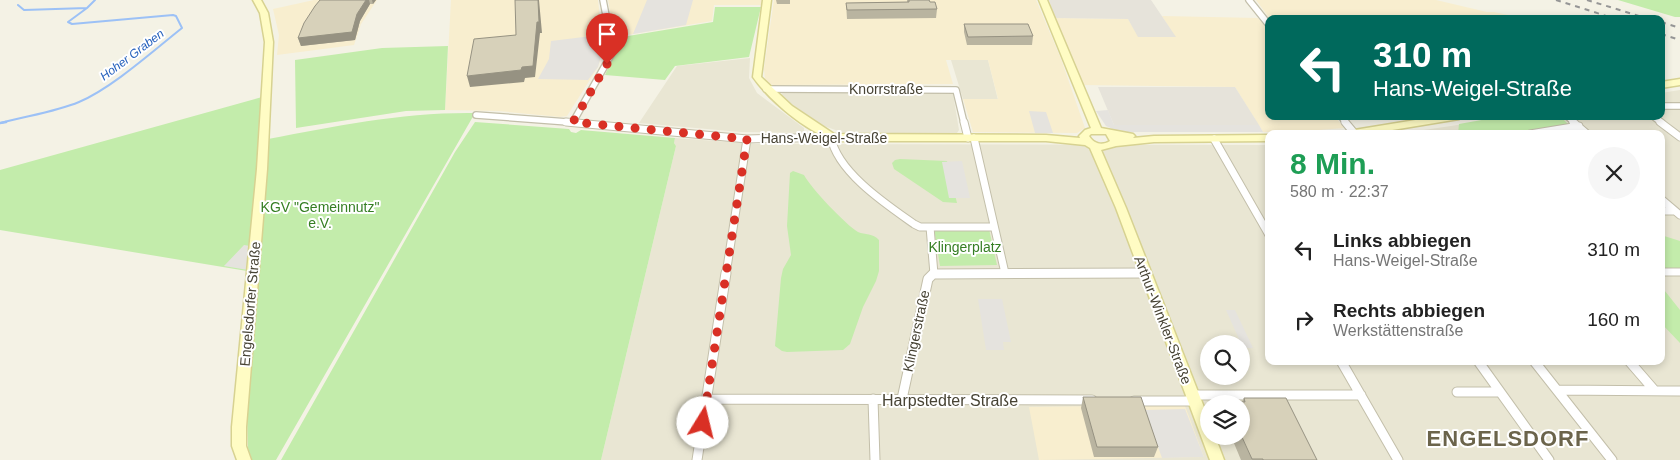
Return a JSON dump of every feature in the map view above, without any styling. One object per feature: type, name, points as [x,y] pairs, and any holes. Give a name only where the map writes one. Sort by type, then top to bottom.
[{"type":"street","name":"Engelsdorfer Straße","points":[[244,460],[239,446],[239,427],[262,169],[269,42],[264,13],[257,0]]},
{"type":"street","points":[[573,122],[611,55],[612,46],[603,0]]},
{"type":"street","points":[[767,0],[757,77],[765,89],[831,137],[834,152],[850,170],[872,193],[914,224],[920,227],[994,227]]},
{"type":"street","points":[[1249,0],[1265,20]]},
{"type":"street","points":[[1045,3],[1097,130],[1111,141],[1265,138]]},
{"type":"street","points":[[1665,85],[1680,82]]},
{"type":"street","name":"Knorrstraße","points":[[765,89],[956,90],[971,138]]},
{"type":"street","points":[[1665,106],[1680,106]]},
{"type":"street","name":"Hans-Weigel-Straße","points":[[476,115],[573,122],[747,139],[831,137],[1054,138],[1111,141]]},
{"type":"street","points":[[1372,130],[1434,120]]},
{"type":"street","points":[[1572,120],[1583,130]]},
{"type":"street","points":[[1658,120],[1680,137]]},
{"type":"street","points":[[1561,130],[1579,126]]},
{"type":"street","points":[[1089,141],[1097,130]]},
{"type":"street","points":[[971,138],[1005,273]]},
{"type":"street","points":[[697,460],[747,139]]},
{"type":"street","points":[[1214,139],[1265,228]]},
{"type":"street","name":"Arthur-Winkler-Straße","points":[[1089,141],[1121,208],[1217,460]]},
{"type":"street","name":"Arthur-Winkler-Straße","points":[[1111,141],[1107,153],[1117,183],[1121,208]]},
{"type":"street","points":[[1665,202],[1677,213]]},
{"type":"street","name":"Klingerstraße","points":[[902,399],[928,279],[934,274],[930,227]]},
{"type":"street","points":[[1665,272],[1680,272]]},
{"type":"street","points":[[934,274],[1145,273]]},
{"type":"street","points":[[1343,365],[1398,460]]},
{"type":"street","points":[[1481,365],[1549,460]]},
{"type":"street","points":[[1537,365],[1612,460]]},
{"type":"street","points":[[1632,365],[1655,391]]},
{"type":"street","points":[[1558,390],[1680,391]]},
{"type":"street","points":[[1457,392],[1500,392]]},
{"type":"street","points":[[1124,401],[1360,395]]},
{"type":"street","name":"Harpstedter Straße","points":[[707,399],[1104,401]]},
{"type":"street","points":[[873,400],[875,460]]},
{"type":"shaded area","points":[[314,0],[377,0],[361,24],[354,45],[277,55],[279,35],[273,9]]},
{"type":"shaded area","points":[[451,0],[598,0],[601,27],[601,56],[598,67],[567,116],[560,117],[499,111],[445,110]]},
{"type":"shaded area","points":[[608,0],[763,0],[763,5],[714,5],[712,21],[615,37]]},
{"type":"shaded area","points":[[647,0],[693,0],[686,25],[633,34]]},
{"type":"shaded area","points":[[774,0],[1036,0],[1061,59],[1085,128],[1077,133],[973,132],[963,99],[998,99],[988,60],[946,60],[953,84],[773,85],[768,83],[765,79],[764,69]]},
{"type":"shaded area","points":[[1049,0],[1151,0],[1176,37],[1138,37],[1128,19],[1055,18]]},
{"type":"shaded area","points":[[1256,0],[1436,0],[1508,15],[1267,15]]},
{"type":"shaded area","points":[[1162,16],[1258,18],[1265,26],[1265,120],[1338,120],[1344,128],[1265,130],[1263,132],[1235,87],[1081,85],[1055,18],[1128,19],[1139,37],[1175,37]]},
{"type":"shaded area","points":[[600,35],[601,56],[598,67],[588,80],[538,79],[549,59],[551,41]]},
{"type":"shaded area","points":[[750,58],[749,78],[757,93],[804,128],[804,133],[741,132],[639,123],[677,66]]},
{"type":"shaded area","points":[[951,60],[988,60],[998,100],[963,99]]},
{"type":"shaded area","points":[[1098,87],[1235,87],[1259,125],[1114,125]]},
{"type":"shaded area","points":[[1680,90],[1680,460],[601,460],[676,146],[674,143],[675,138],[756,144],[1265,145],[1265,365],[1665,365],[1665,130],[1424,130],[1491,120],[1665,120],[1665,92]]},
{"type":"shaded area","points":[[948,92],[953,94],[959,130],[957,133],[844,133],[821,125],[779,95],[783,93]]},
{"type":"shaded area","points":[[1108,110],[1114,125],[1259,125],[1263,132],[1119,132],[1106,126],[1096,111]]},
{"type":"shaded area","points":[[1029,111],[1046,112],[1053,133],[1035,133]]},
{"type":"shaded area","points":[[962,161],[970,198],[949,198],[942,162]]},
{"type":"shaded area","points":[[244,245],[250,246],[248,270],[224,266]]},
{"type":"shaded area","points":[[978,299],[1002,299],[1011,342],[1003,342],[1004,350],[986,350]]},
{"type":"shaded area","points":[[1226,310],[1235,310],[1247,335],[1237,335]]},
{"type":"shaded area","points":[[1185,406],[1204,457],[1039,460],[1029,407]]},
{"type":"shaded area","points":[[1185,409],[1204,457],[1162,458],[1145,410]]},
{"type":"green space","points":[[1618,0],[1680,0],[1680,17],[1675,17]]},
{"type":"green space","points":[[715,7],[761,7],[749,57],[675,66],[665,80],[605,75],[617,48],[616,38],[713,22]]},
{"type":"green space","points":[[448,46],[445,110],[406,111],[296,128],[295,60],[382,48]]},
{"type":"green space","name":"KGV \"Gemeinnutz\" e.V.","points":[[262,97],[259,143],[268,139],[319,129],[396,117],[475,113],[276,460],[252,460],[248,448],[247,417],[259,273],[0,230],[0,170]]},
{"type":"green space","points":[[1482,120],[1564,120],[1570,126],[1544,130],[1458,130],[1459,124]]},
{"type":"green space","points":[[475,122],[569,129],[571,132],[576,133],[581,130],[675,138],[674,143],[676,146],[601,460],[281,460],[455,152]]},
{"type":"green space","points":[[900,159],[947,161],[957,203],[943,202],[894,169],[892,163]]},
{"type":"green space","points":[[793,171],[804,175],[837,214],[852,228],[858,232],[874,236],[879,240],[879,271],[876,281],[863,307],[850,344],[843,350],[787,352],[775,346],[781,278],[783,269],[791,255],[787,226],[790,173]]},
{"type":"green space","name":"Klingerplatz","points":[[934,229],[989,229],[997,265],[940,266]]},
{"type":"green space","points":[[1665,236],[1680,241],[1680,269],[1665,269]]},
{"type":"green space","points":[[1665,291],[1680,310],[1680,343],[1665,327]]},
{"type":"building","points":[[320,0],[366,0],[357,14],[352,32],[298,38],[304,23]]},
{"type":"building","points":[[515,0],[538,0],[539,22],[537,22],[533,66],[522,67],[521,70],[467,76],[474,39],[516,35]]},
{"type":"building","points":[[909,0],[929,0],[930,2],[935,2],[937,9],[847,10],[846,3],[909,2]]},
{"type":"building","points":[[964,24],[1028,24],[1033,36],[968,37]]},
{"type":"building","points":[[1083,397],[1141,397],[1158,447],[1097,447]]},
{"type":"building","points":[[1250,398],[1286,398],[1317,460],[1252,459],[1246,445],[1250,445]]},
{"type":"waterway","points":[[87,8],[95,0]]},
{"type":"waterway","name":"Hoher Graben","points":[[18,5],[24,10],[87,8]]},
{"type":"waterway","name":"Hoher Graben","points":[[3,122],[60,109],[92,96],[132,68],[182,28],[176,16],[173,15],[72,24],[68,22],[87,8]]},
{"type":"railway","points":[[1556,0],[1603,15]]},
{"type":"railway","points":[[1587,0],[1636,15]]},
{"type":"railway","points":[[1665,23],[1680,28]]},
{"type":"railway","points":[[1665,35],[1680,40]]},
{"type":"district","name":"ENGELSDORF","points":[[1508,438]]},
{"type":"route","points":[[607,64],[573,122],[747,139],[703,423]]}]
